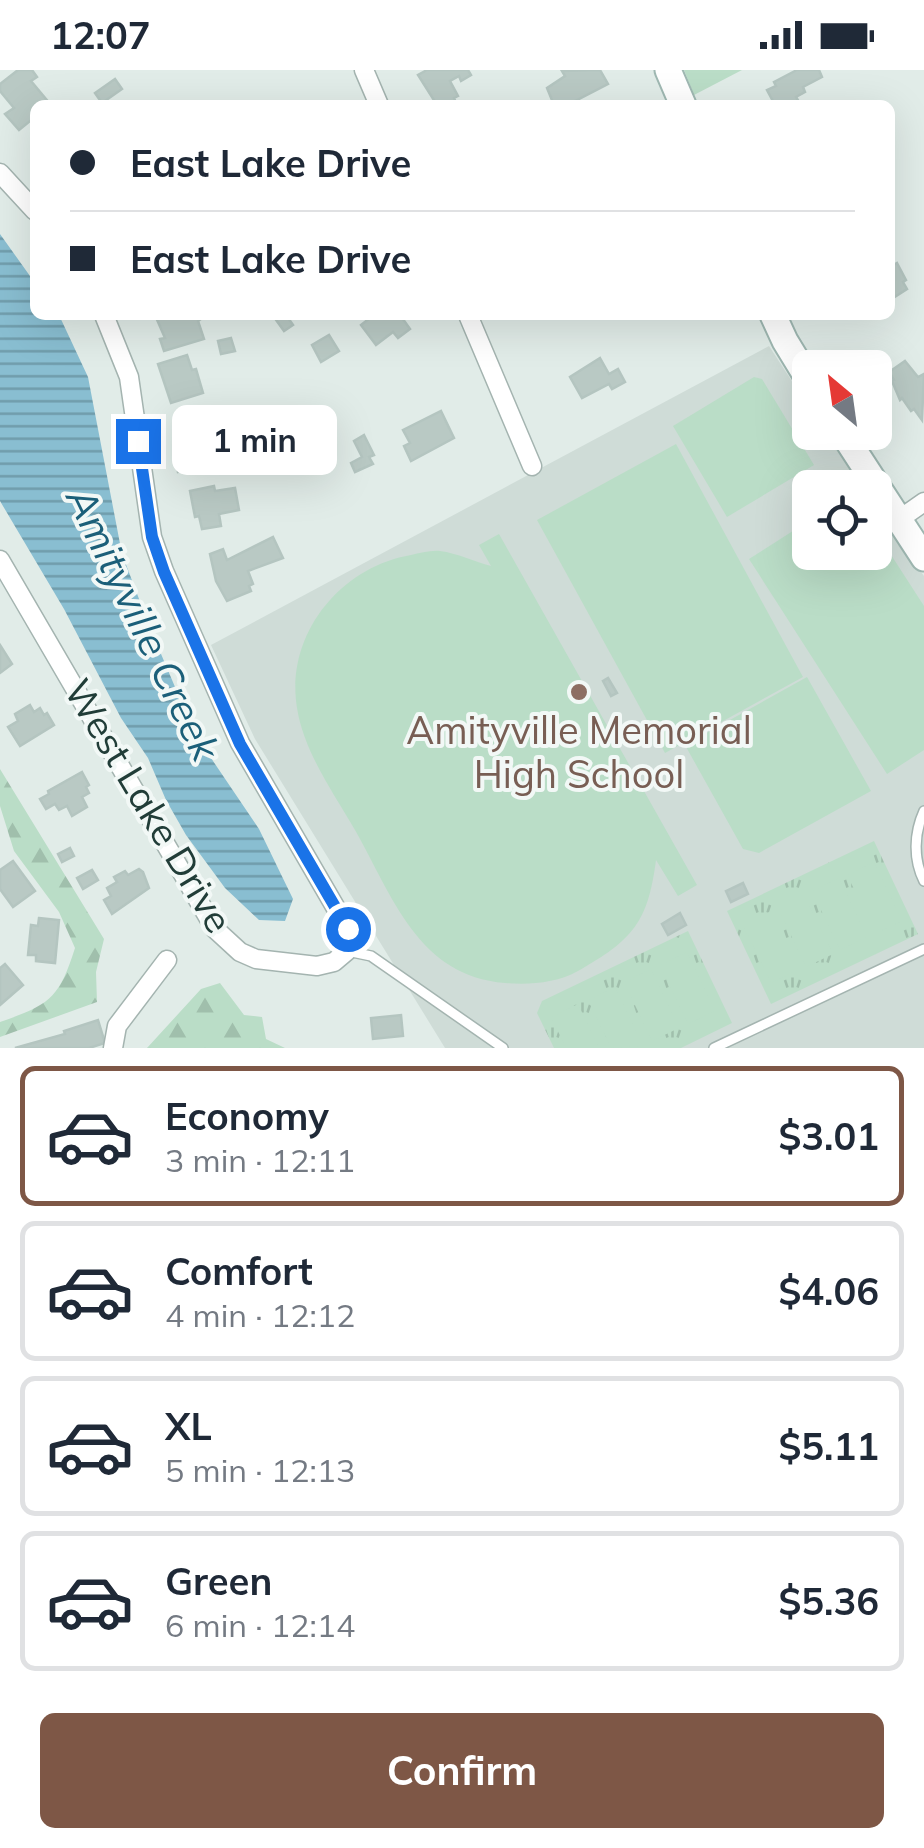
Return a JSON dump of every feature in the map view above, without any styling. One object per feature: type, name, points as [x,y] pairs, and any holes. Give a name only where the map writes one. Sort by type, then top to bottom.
[{"type":"main road","points":[[668,70],[682,100]]},
{"type":"main road","points":[[775,320],[792,354]]},
{"type":"main road","points":[[853,450],[924,558]]},
{"type":"street","points":[[364,70],[377,100]]},
{"type":"street","points":[[0,173],[30,206]]},
{"type":"street","points":[[106,320],[129,377],[152,537],[164,572],[240,744],[338,907],[348,929],[347,951]]},
{"type":"street","points":[[470,320],[532,466]]},
{"type":"street","points":[[898,521],[924,502]]},
{"type":"street","name":"West Lake Drive","points":[[0,560],[215,930],[240,952],[256,959],[318,966],[334,962],[347,951]]},
{"type":"street","points":[[113,1048],[118,1026],[167,960]]},
{"type":"lane","points":[[924,811],[916,844],[924,881]]},
{"type":"lane","points":[[714,1048],[924,948]]},
{"type":"lane","points":[[347,951],[371,956],[503,1048]]},
{"type":"shaded area","name":"Amityville Memorial High School","points":[[769,346],[792,381],[792,450],[836,450],[850,470],[792,470],[792,570],[892,570],[892,533],[924,576],[924,1048],[445,1048],[255,739],[211,645]]},
{"type":"green space","points":[[684,70],[742,70],[694,95]]},
{"type":"green space","points":[[754,377],[762,379],[792,429],[792,450],[805,450],[814,465],[806,470],[792,470],[792,478],[727,517],[673,426]]},
{"type":"green space","points":[[676,444],[803,677],[665,753],[537,520]]},
{"type":"green space","points":[[792,532],[792,570],[892,570],[892,556],[924,606],[924,750],[887,774],[749,559]]},
{"type":"green space","points":[[499,534],[697,885],[678,896],[656,860],[648,899],[625,939],[570,975],[533,983],[475,977],[450,966],[429,949],[396,906],[320,771],[297,708],[300,655],[309,631],[341,589],[385,562],[426,552],[446,552],[491,566],[479,545]]},
{"type":"green space","points":[[807,677],[871,791],[759,853],[743,849],[685,745]]},
{"type":"green space","points":[[0,769],[104,939],[96,972],[97,1002],[0,1037],[0,1022],[50,998],[63,979],[75,948],[59,912],[14,851],[0,806]]},
{"type":"green space","points":[[874,841],[918,934],[771,1004],[727,911]]},
{"type":"green space","points":[[874,862],[902,921],[876,933],[847,875]]},
{"type":"green space","points":[[839,878],[867,937],[840,950],[812,891]]},
{"type":"green space","points":[[804,895],[833,954],[806,967],[778,908]]},
{"type":"green space","points":[[769,912],[798,970],[771,983],[743,925]]},
{"type":"green space","points":[[688,931],[732,1023],[681,1048],[554,1048],[537,1013],[542,1001]]},
{"type":"green space","points":[[687,952],[715,1011],[688,1024],[660,965]]},
{"type":"green space","points":[[651,969],[679,1028],[652,1041],[624,982]]},
{"type":"green space","points":[[220,983],[244,1015],[262,1017],[266,1039],[285,1048],[147,1048],[201,989]]},
{"type":"green space","points":[[615,987],[643,1046],[611,1048],[588,1000]]},
{"type":"green space","points":[[578,1004],[599,1048],[566,1048],[551,1017]]},
{"type":"water","name":"Amityville Creek","points":[[0,234],[30,276],[30,320],[61,320],[88,377],[122,554],[178,694],[213,761],[259,829],[293,899],[285,921],[259,920],[225,888],[186,835],[148,758],[121,718],[64,609],[0,501]]},
{"type":"building","points":[[18,70],[32,70],[37,77],[31,81],[47,100],[30,100],[30,121],[19,130],[5,114],[14,108],[0,91],[0,84]]},
{"type":"building","points":[[427,70],[468,70],[471,75],[461,81],[459,76],[450,81],[458,96],[455,100],[434,100],[418,75]]},
{"type":"building","points":[[600,70],[608,84],[577,100],[552,100],[547,88],[565,76],[562,71]]},
{"type":"building","points":[[797,70],[819,70],[822,77],[803,87],[805,92],[796,97],[798,100],[772,100],[767,90],[776,86],[774,82]]},
{"type":"building","points":[[115,79],[122,89],[106,100],[100,100],[95,93]]},
{"type":"building","points":[[895,264],[906,280],[903,282],[907,289],[895,297]]},
{"type":"building","points":[[157,320],[200,320],[204,339],[164,351],[160,339],[165,338]]},
{"type":"building","points":[[276,320],[290,320],[293,325],[284,331]]},
{"type":"building","points":[[367,320],[404,320],[410,329],[398,338],[393,332],[376,345],[361,325]]},
{"type":"building","points":[[329,335],[339,351],[321,362],[312,345]]},
{"type":"building","points":[[231,338],[235,351],[221,354],[218,341]]},
{"type":"building","points":[[187,355],[203,393],[171,403],[158,364]]},
{"type":"building","points":[[600,358],[609,374],[618,369],[625,382],[612,389],[609,384],[582,398],[570,377]]},
{"type":"building","points":[[905,361],[918,377],[924,374],[922,420],[900,400],[892,370]]},
{"type":"building","points":[[322,410],[330,424],[320,430],[312,416]]},
{"type":"building","points":[[441,411],[454,438],[411,461],[404,446],[410,443],[403,430]]},
{"type":"building","points":[[250,425],[255,446],[235,451],[237,461],[195,472],[194,468],[178,472],[175,447],[201,441],[200,437],[229,435],[228,429]]},
{"type":"building","points":[[364,435],[374,455],[369,457],[373,464],[355,472],[351,463],[362,457],[354,441]]},
{"type":"building","points":[[214,486],[215,491],[235,488],[239,510],[219,514],[221,526],[202,529],[199,516],[195,517],[190,491]]},
{"type":"building","points":[[273,537],[283,558],[248,571],[253,584],[249,586],[251,591],[227,601],[216,581],[210,554],[223,549],[227,560]]},
{"type":"building","points":[[0,645],[12,664],[0,673]]},
{"type":"building","points":[[608,678],[617,693],[611,696],[603,681]]},
{"type":"building","points":[[30,705],[34,712],[40,708],[44,715],[47,713],[54,725],[20,746],[8,727],[18,721],[15,714]]},
{"type":"building","points":[[82,772],[89,785],[89,793],[82,797],[87,807],[72,816],[67,806],[59,810],[55,804],[46,809],[40,799]]},
{"type":"building","points":[[70,848],[74,856],[62,862],[58,854]]},
{"type":"building","points":[[13,861],[35,891],[13,907],[0,889],[0,870]]},
{"type":"building","points":[[139,869],[149,888],[112,914],[104,900],[111,896],[107,888],[117,882],[114,877]]},
{"type":"building","points":[[92,870],[98,880],[83,889],[77,878]]},
{"type":"building","points":[[743,883],[748,894],[731,902],[726,891]]},
{"type":"building","points":[[680,913],[686,925],[668,935],[662,924]]},
{"type":"building","points":[[39,918],[59,920],[55,963],[36,961],[36,955],[28,955],[31,925],[38,926]]},
{"type":"building","points":[[5,964],[23,985],[0,1005],[0,968]]},
{"type":"building","points":[[401,1015],[403,1036],[373,1039],[371,1018]]},
{"type":"building","points":[[98,1020],[105,1043],[89,1048],[15,1048],[65,1034],[64,1031]]},
{"type":"place","name":"Amityville Memorial High School","points":[[579,692]]},
{"type":"route","points":[[138,441],[152,537],[164,572],[240,744],[348,929]]}]
